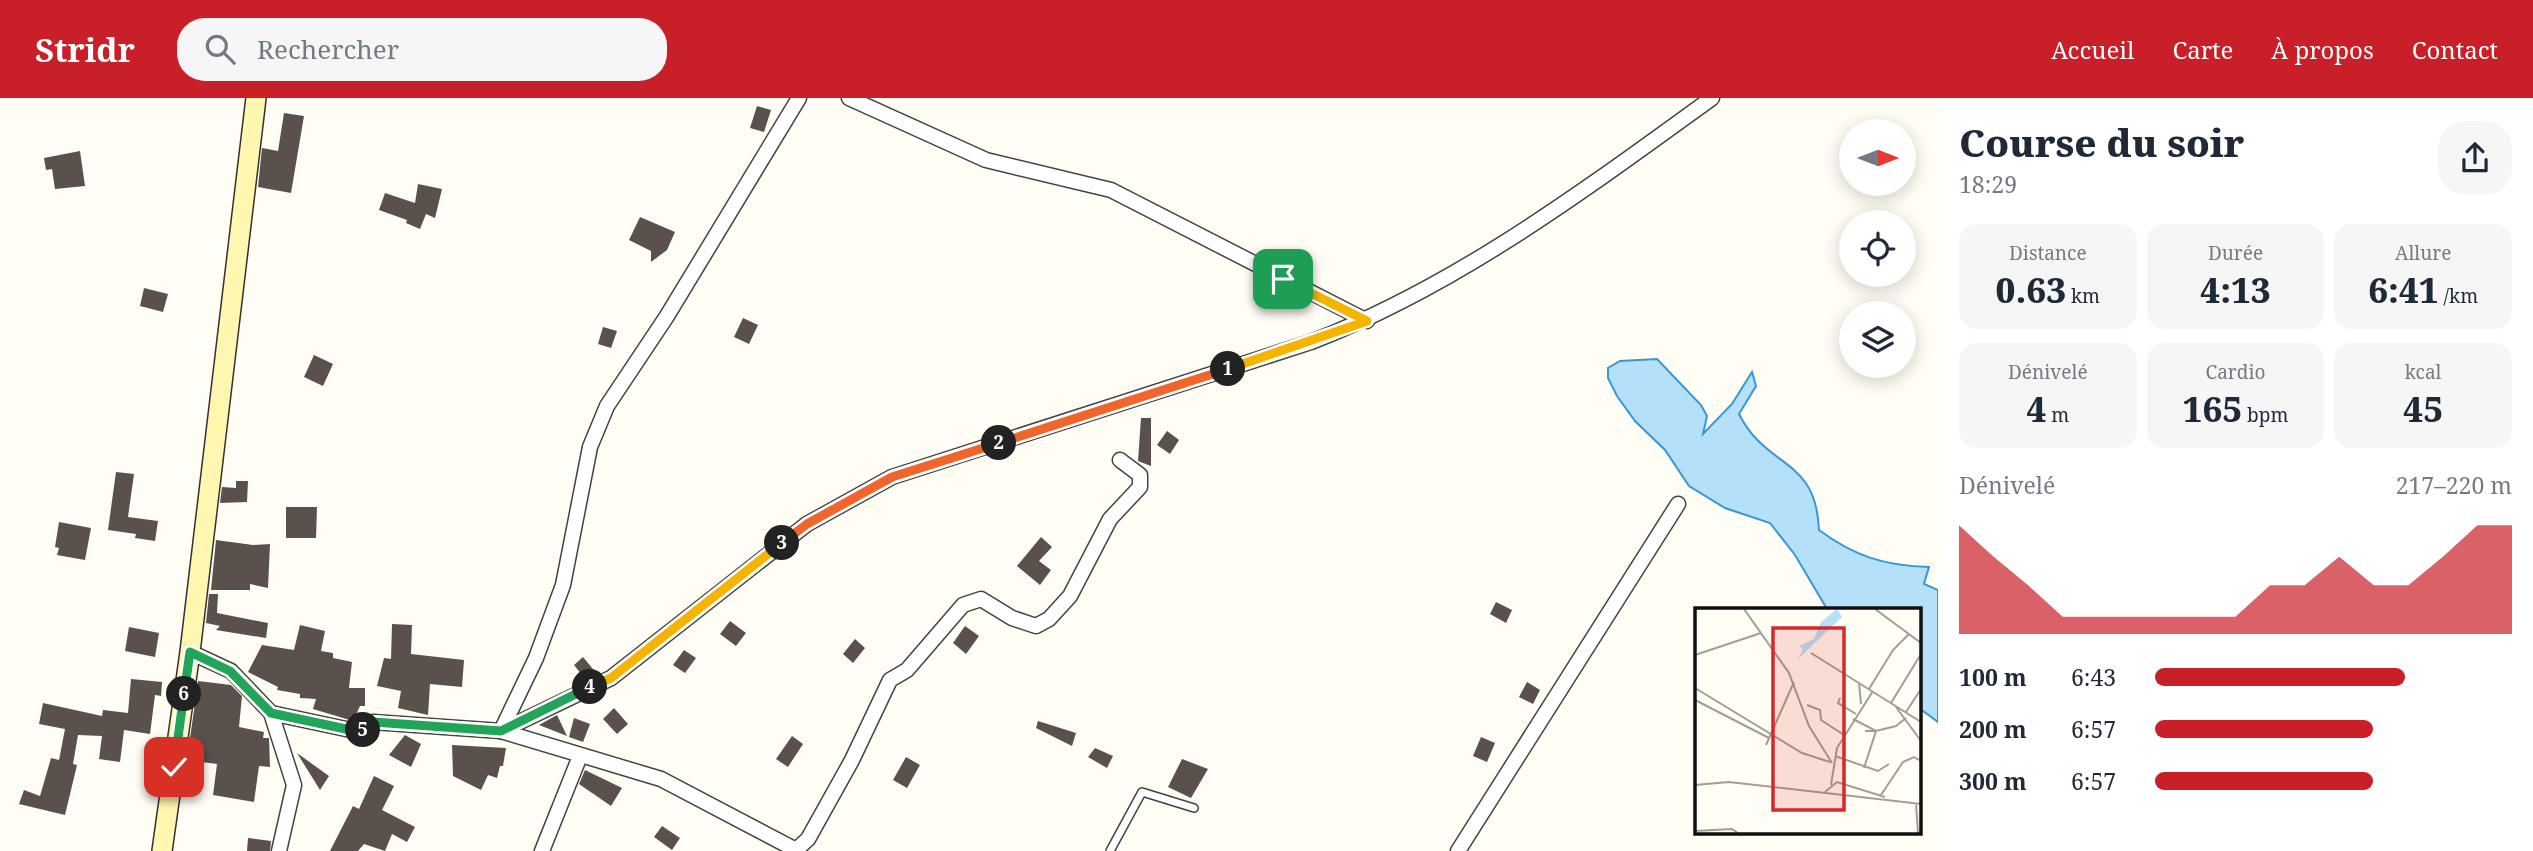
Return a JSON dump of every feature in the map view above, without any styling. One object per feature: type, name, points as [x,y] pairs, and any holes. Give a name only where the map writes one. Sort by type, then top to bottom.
[{"type":"main road","points":[[162,851],[190,652],[256,98]]},
{"type":"street","points":[[501,731],[536,658],[563,585],[590,447],[607,406],[667,316],[799,98]]},
{"type":"street","points":[[849,98],[986,160],[1111,190],[1367,321]]},
{"type":"street","points":[[501,731],[611,678],[698,606],[807,524],[892,477],[1311,342],[1367,321],[1458,271],[1614,169],[1712,98]]},
{"type":"street","points":[[271,713],[360,732],[373,722],[501,731],[661,779],[797,850],[808,839],[852,760],[890,680],[907,670],[963,605],[981,599],[1012,618],[1035,626],[1049,619],[1070,596],[1110,519],[1139,487],[1140,475],[1119,460]]},
{"type":"street","points":[[1458,851],[1678,504]]},
{"type":"street","points":[[190,652],[230,671],[271,713],[294,785],[279,851]]},
{"type":"street","points":[[542,851],[580,756]]},
{"type":"lane","points":[[1110,851],[1142,792],[1194,808]]},
{"type":"water","points":[[1657,359],[1701,405],[1707,416],[1703,434],[1732,404],[1752,372],[1756,386],[1739,414],[1750,432],[1800,476],[1809,489],[1816,506],[1819,530],[1845,547],[1871,558],[1929,567],[1924,584],[1938,590],[1938,722],[1920,709],[1920,608],[1826,608],[1795,555],[1770,523],[1725,508],[1689,486],[1665,450],[1635,421],[1617,396],[1608,378],[1608,368],[1620,361]]},
{"type":"building","points":[[757,106],[771,110],[764,132],[750,128]]},
{"type":"building","points":[[284,113],[304,116],[291,193],[258,187],[262,148],[278,151]]},
{"type":"building","points":[[80,151],[85,186],[55,189],[52,169],[46,170],[44,158]]},
{"type":"building","points":[[418,184],[442,189],[435,218],[426,214],[420,229],[406,223],[407,220],[379,210],[385,193],[415,203]]},
{"type":"building","points":[[640,217],[675,232],[667,250],[651,262],[651,251],[629,240]]},
{"type":"building","points":[[144,288],[168,294],[163,312],[140,306]]},
{"type":"building","points":[[743,318],[758,325],[749,344],[734,337]]},
{"type":"building","points":[[603,327],[617,331],[611,348],[598,344]]},
{"type":"building","points":[[314,355],[333,364],[323,386],[304,377]]},
{"type":"building","points":[[1141,418],[1151,418],[1151,466],[1138,461]]},
{"type":"building","points":[[1167,431],[1179,440],[1170,454],[1157,445]]},
{"type":"building","points":[[116,472],[134,474],[128,517],[158,521],[155,541],[135,538],[136,534],[108,530]]},
{"type":"building","points":[[236,481],[248,481],[247,502],[220,503],[222,487],[236,488]]},
{"type":"building","points":[[286,507],[317,507],[316,538],[286,538]]},
{"type":"building","points":[[59,522],[91,528],[85,560],[57,555],[59,548],[55,547]]},
{"type":"building","points":[[1041,537],[1052,547],[1039,561],[1051,570],[1040,585],[1017,566]]},
{"type":"building","points":[[216,540],[253,545],[270,544],[268,588],[250,584],[250,590],[211,590]]},
{"type":"building","points":[[209,594],[218,594],[217,613],[268,623],[266,638],[216,630],[220,626],[206,623]]},
{"type":"building","points":[[1496,602],[1512,610],[1506,623],[1490,614]]},
{"type":"building","points":[[730,621],[746,633],[736,646],[720,634]]},
{"type":"building","points":[[392,624],[412,625],[411,654],[464,660],[462,687],[430,684],[428,715],[398,708],[401,691],[377,686],[384,658],[391,659]]},
{"type":"building","points":[[300,625],[325,631],[321,651],[333,653],[333,658],[352,662],[349,688],[365,688],[365,706],[360,706],[353,721],[313,709],[316,699],[300,698],[300,694],[277,690],[278,687],[248,672],[262,645],[294,650]]},
{"type":"building","points":[[965,626],[979,636],[966,654],[953,643]]},
{"type":"building","points":[[129,627],[159,633],[155,657],[125,651]]},
{"type":"building","points":[[855,639],[865,648],[853,663],[843,654]]},
{"type":"building","points":[[684,650],[696,658],[685,673],[673,665]]},
{"type":"building","points":[[583,657],[597,674],[586,680],[574,665]]},
{"type":"building","points":[[131,679],[162,682],[161,696],[155,695],[150,734],[124,730],[120,762],[99,759],[102,736],[78,735],[73,764],[77,765],[65,815],[19,804],[24,790],[40,796],[51,758],[59,760],[65,729],[39,724],[43,703],[102,716],[103,710],[128,713]]},
{"type":"building","points":[[198,681],[231,685],[242,696],[239,727],[264,732],[263,738],[269,738],[270,767],[259,766],[254,802],[213,795],[217,764],[187,760]]},
{"type":"building","points":[[1527,682],[1540,690],[1533,704],[1519,697]]},
{"type":"building","points":[[614,708],[628,724],[617,734],[603,719]]},
{"type":"building","points":[[557,715],[567,736],[539,725]]},
{"type":"building","points":[[574,718],[590,724],[583,742],[569,737]]},
{"type":"building","points":[[1038,721],[1076,733],[1072,746],[1036,728]]},
{"type":"building","points":[[405,735],[421,744],[411,767],[389,755]]},
{"type":"building","points":[[792,736],[803,744],[788,767],[776,759]]},
{"type":"building","points":[[1481,737],[1495,743],[1487,762],[1473,756]]},
{"type":"building","points":[[452,745],[506,748],[503,766],[500,766],[497,778],[488,775],[481,790],[453,776]]},
{"type":"building","points":[[1095,748],[1113,756],[1107,768],[1088,757]]},
{"type":"building","points":[[297,753],[329,776],[320,790]]},
{"type":"building","points":[[906,757],[920,765],[907,788],[893,780]]},
{"type":"building","points":[[1182,759],[1208,769],[1191,798],[1168,787]]},
{"type":"building","points":[[585,770],[622,788],[611,806],[579,784]]},
{"type":"building","points":[[374,776],[394,786],[382,810],[415,827],[407,842],[392,834],[385,851],[364,844],[358,851],[330,851],[353,806],[359,809]]},
{"type":"building","points":[[662,826],[680,838],[672,850],[654,837]]},
{"type":"building","points":[[248,838],[271,841],[270,851],[247,851]]},
{"type":"route","points":[[174,767],[190,652],[230,671],[271,713],[360,732],[373,722],[501,731],[611,678],[698,606],[807,524],[892,477],[1311,342],[1367,321],[1283,279]]}]
